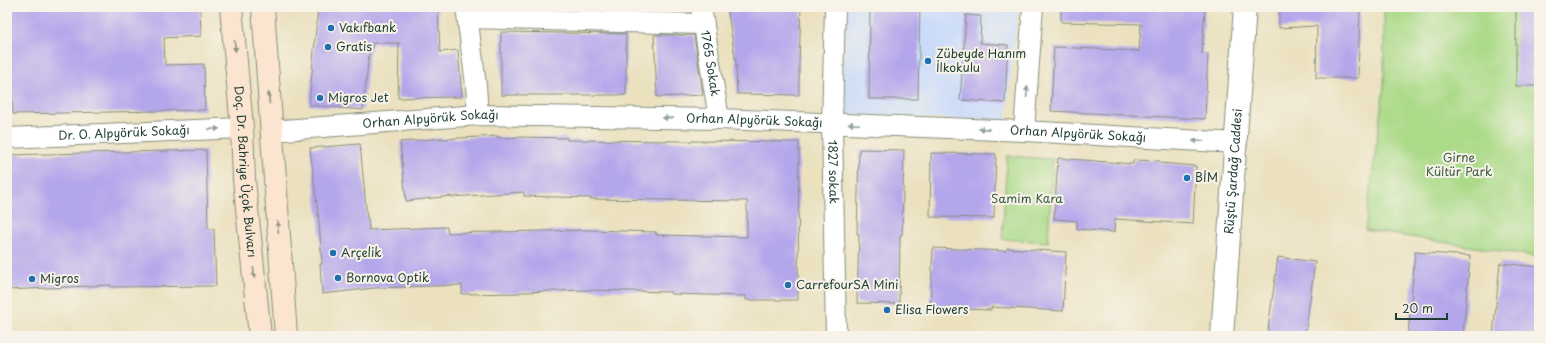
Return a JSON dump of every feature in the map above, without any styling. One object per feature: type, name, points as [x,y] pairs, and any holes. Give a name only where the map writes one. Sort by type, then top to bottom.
[{"type":"main road","name":"Doç. Dr. Bahriye Üçok Bulvarı","points":[[231,7],[242,128],[244,179],[260,336]]},
{"type":"main road","points":[[263,7],[286,336]]},
{"type":"street","name":"1827 sokak","points":[[835,7],[832,123],[836,336]]},
{"type":"street","points":[[1024,131],[1033,7]]},
{"type":"street","name":"Rüştü Şardağ Caddesi","points":[[1222,336],[1237,143],[1245,7]]},
{"type":"street","points":[[478,115],[467,12],[703,15]]},
{"type":"street","name":"1765 Sokak","points":[[703,15],[719,119]]},
{"type":"street","name":"Orhan Alpyörük Sokağı","points":[[271,131],[478,115],[719,119],[832,123],[1024,131],[1237,143]]},
{"type":"street","name":"Dr. O. Alpyörük Sokağı","points":[[7,138],[242,128]]},
{"type":"shaded area","name":"Zübeyde Hanım İlkokulu","points":[[844,7],[1018,7],[1006,121],[843,115]]},
{"type":"green space","name":"Girne Kültür Park","points":[[1384,7],[1516,7],[1539,86],[1539,257],[1365,230],[1384,86]]},
{"type":"green space","name":"Samim Kara","points":[[1007,156],[1053,159],[1048,242],[1002,239]]},
{"type":"building","points":[[200,7],[201,36],[164,38],[165,65],[204,64],[205,110],[13,114],[10,49],[7,49],[7,8]]},
{"type":"building","points":[[318,7],[438,7],[440,52],[458,50],[462,97],[398,98],[399,43],[373,43],[369,53],[363,110],[309,105]]},
{"type":"building","points":[[727,7],[801,7],[799,95],[737,94],[736,64]]},
{"type":"building","name":"Zübeyde Hanım İlkokulu","points":[[870,7],[920,7],[918,99],[869,99]]},
{"type":"building","points":[[1061,7],[1205,7],[1202,54],[1208,54],[1205,119],[1051,111],[1054,47],[1139,51],[1141,24],[1061,22]]},
{"type":"building","points":[[1279,7],[1360,8],[1358,78],[1316,78],[1317,26],[1279,28]]},
{"type":"building","points":[[1516,7],[1539,7],[1539,86],[1516,86]]},
{"type":"building","points":[[966,15],[981,16],[980,43],[1008,45],[1005,103],[960,100]]},
{"type":"building","points":[[501,32],[626,34],[626,95],[501,95]]},
{"type":"building","points":[[654,35],[694,35],[703,95],[657,97]]},
{"type":"building","points":[[498,136],[498,138],[567,138],[567,140],[799,142],[798,300],[746,300],[746,296],[587,290],[462,294],[462,285],[375,288],[322,294],[320,264],[322,264],[319,222],[310,148],[360,144],[369,230],[447,227],[448,233],[590,230],[656,232],[656,235],[747,237],[747,201],[590,199],[524,196],[524,192],[451,196],[406,201],[400,142],[442,138]]},
{"type":"building","points":[[859,149],[904,150],[902,235],[900,235],[899,304],[857,303]]},
{"type":"building","points":[[206,150],[208,229],[214,229],[216,286],[111,287],[111,285],[7,290],[7,155]]},
{"type":"building","points":[[931,153],[996,154],[994,218],[930,217]]},
{"type":"building","points":[[1058,158],[1133,164],[1133,160],[1160,161],[1160,163],[1196,166],[1193,224],[1115,219],[1114,232],[1077,229],[1077,221],[1054,219]]},
{"type":"building","points":[[933,248],[1006,251],[1007,248],[1066,252],[1063,311],[991,307],[991,310],[930,308]]},
{"type":"building","points":[[1415,252],[1470,256],[1463,336],[1408,336]]},
{"type":"building","points":[[1278,257],[1315,262],[1305,336],[1267,336]]},
{"type":"building","points":[[1500,263],[1539,267],[1539,336],[1493,336]]},
{"type":"place","name":"Vakıfbank","points":[[331,28]]},
{"type":"place","name":"Gratis","points":[[328,47]]},
{"type":"place","name":"Zübeyde Hanım İlkokulu","points":[[928,61]]},
{"type":"place","name":"Migros Jet","points":[[320,98]]},
{"type":"place","name":"BİM","points":[[1187,178]]},
{"type":"place","name":"Arçelik","points":[[333,253]]},
{"type":"place","name":"Bornova Optik","points":[[338,278]]},
{"type":"place","name":"Migros","points":[[32,279]]},
{"type":"place","name":"CarrefourSA Mini","points":[[788,285]]},
{"type":"place","name":"Elisa Flowers","points":[[887,310]]}]
